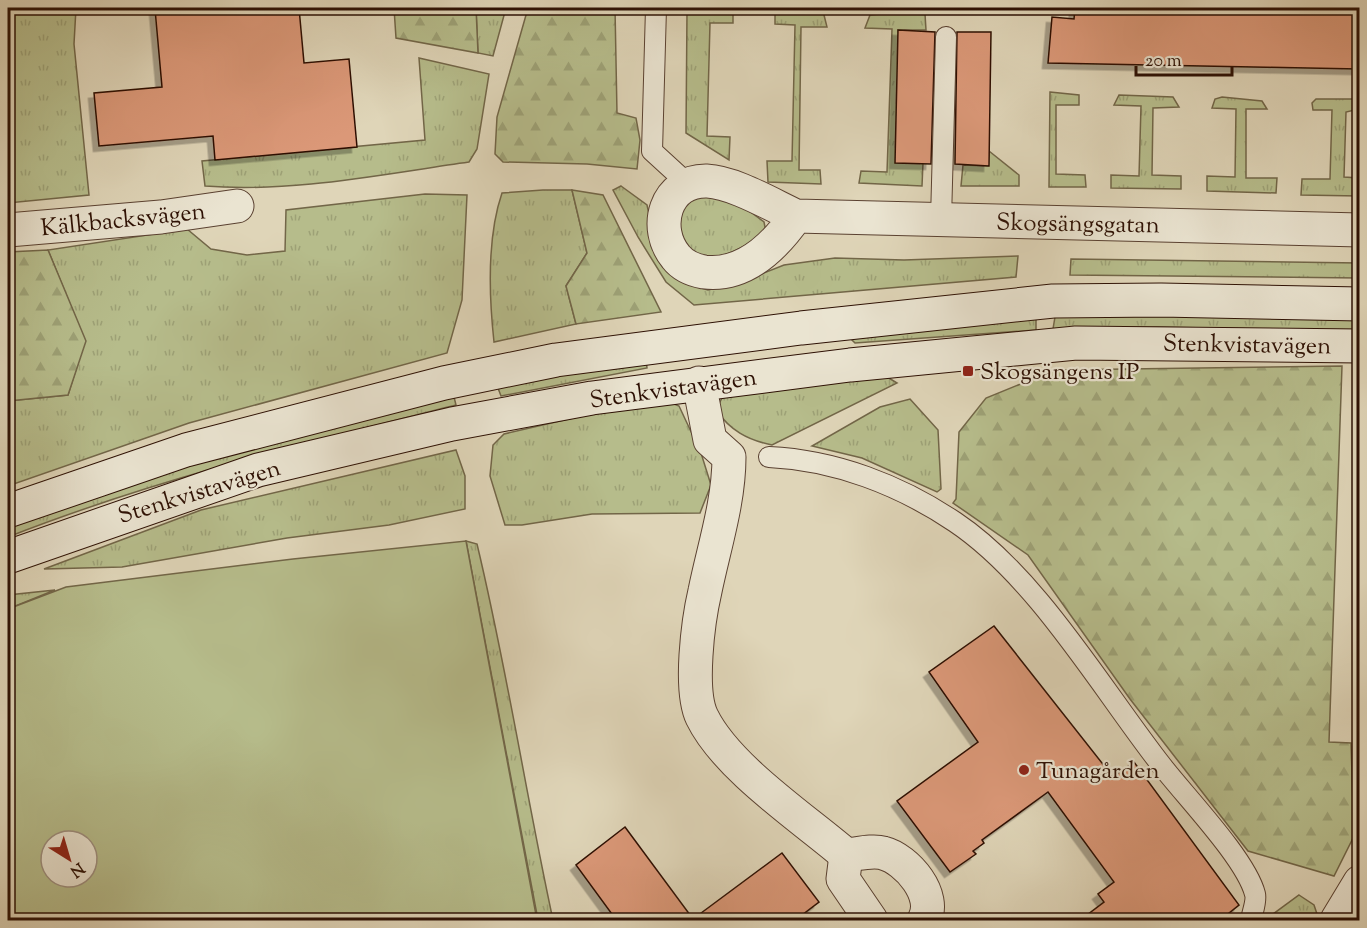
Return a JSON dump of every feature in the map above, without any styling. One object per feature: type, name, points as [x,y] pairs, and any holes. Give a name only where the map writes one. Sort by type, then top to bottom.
[{"type":"main road","name":"Skogsängsgatan","points":[[688,184],[707,181],[725,185],[796,216],[1359,230]]},
{"type":"main road","points":[[688,184],[670,196],[663,218],[666,239],[676,257],[692,270],[713,273],[735,269],[768,249],[781,238],[796,216]]},
{"type":"main road","name":"Kälkbacksvägen","points":[[8,230],[161,218],[237,206]]},
{"type":"main road","name":"Stenkvistavägen","points":[[8,511],[186,450],[444,383],[556,360],[696,341],[1001,305],[1053,301],[1161,300],[1359,304]]},
{"type":"main road","points":[[696,341],[699,383],[710,440],[729,457],[729,482],[699,618],[697,681],[702,716],[716,739],[746,771],[794,814],[846,855],[881,852],[897,859],[924,891],[928,911],[924,921]]},
{"type":"main road","name":"Stenkvistavägen","points":[[8,557],[258,471],[452,424],[592,398],[862,363],[1076,342],[1359,346]]},
{"type":"main road","points":[[846,855],[843,879],[871,921]]},
{"type":"main road","points":[[1337,921],[1359,882]]},
{"type":"lane","points":[[656,8],[652,151],[688,184]]},
{"type":"lane","points":[[941,219],[946,37]]},
{"type":"lane","points":[[769,457],[831,466],[895,489],[926,504],[982,543],[1030,590],[1162,765],[1238,860],[1255,895],[1251,921]]},
{"type":"green space","points":[[8,8],[76,8],[74,44],[89,195],[8,203]]},
{"type":"green space","points":[[394,8],[476,8],[478,53],[396,38]]},
{"type":"green space","points":[[476,8],[506,8],[493,56],[478,53]]},
{"type":"green space","points":[[528,8],[615,8],[617,113],[636,118],[640,140],[637,169],[587,164],[503,162],[495,154],[497,117]]},
{"type":"green space","points":[[823,11],[827,27],[801,27],[799,170],[820,170],[821,184],[768,182],[767,161],[792,161],[795,25],[775,24],[775,12]]},
{"type":"green space","points":[[687,12],[733,12],[733,23],[710,23],[707,136],[730,137],[729,160],[686,133]]},
{"type":"green space","points":[[925,14],[926,30],[898,30],[923,163],[922,186],[859,183],[861,171],[887,172],[892,29],[865,28],[870,15]]},
{"type":"green space","points":[[419,58],[489,74],[477,149],[469,162],[304,185],[205,186],[202,161],[425,140]]},
{"type":"green space","points":[[1050,92],[1079,95],[1079,105],[1056,105],[1056,174],[1085,175],[1086,187],[1049,187]]},
{"type":"green space","points":[[1119,95],[1173,97],[1179,107],[1153,108],[1152,175],[1181,176],[1181,189],[1111,188],[1111,175],[1139,176],[1141,106],[1114,105]]},
{"type":"green space","points":[[1222,97],[1262,101],[1267,109],[1246,109],[1246,178],[1277,178],[1276,193],[1207,191],[1207,176],[1235,177],[1236,109],[1212,108],[1215,99]]},
{"type":"green space","points":[[1316,99],[1359,101],[1359,109],[1346,112],[1344,177],[1359,178],[1359,196],[1301,195],[1302,179],[1330,179],[1332,110],[1313,110],[1312,103]]},
{"type":"green space","points":[[989,151],[1019,175],[1019,186],[961,186],[963,165],[988,166]]},
{"type":"green space","points":[[621,186],[647,205],[654,237],[684,283],[708,290],[744,281],[784,265],[835,258],[904,260],[1018,256],[1016,277],[694,305],[666,282],[638,237],[613,190]]},
{"type":"green space","points":[[572,190],[587,253],[566,286],[576,324],[494,342],[490,267],[494,228],[502,193]]},
{"type":"green space","points":[[572,190],[603,195],[661,312],[576,324],[566,286],[587,253]]},
{"type":"green space","points":[[425,194],[467,195],[462,300],[447,353],[189,423],[8,486],[8,401],[68,395],[85,341],[48,250],[187,229],[211,249],[247,255],[285,251],[286,210]]},
{"type":"green space","points":[[695,195],[733,199],[764,222],[766,232],[726,255],[703,258],[695,254],[683,242],[678,217],[681,209]]},
{"type":"green space","points":[[48,250],[86,341],[68,395],[8,401],[8,252]]},
{"type":"green space","points":[[1071,259],[1359,263],[1359,278],[1070,275]]},
{"type":"green space","points":[[1083,315],[1360,319],[1359,331],[1158,327],[1053,329],[1055,317]]},
{"type":"green space","points":[[1036,319],[1036,330],[855,343],[849,337]]},
{"type":"green space","points":[[646,360],[647,368],[501,396],[498,388],[508,383]]},
{"type":"green space","points":[[1342,366],[1329,742],[1351,743],[1354,836],[1334,876],[1248,851],[1130,699],[1028,555],[953,503],[956,499],[959,432],[986,398],[1055,370]]},
{"type":"green space","points":[[874,369],[897,383],[772,445],[740,433],[716,410],[726,390]]},
{"type":"green space","points":[[454,397],[456,405],[286,448],[174,480],[8,537],[8,526],[153,475]]},
{"type":"green space","points":[[660,398],[679,406],[701,453],[711,485],[700,513],[592,514],[522,525],[505,525],[490,476],[493,445],[504,434]]},
{"type":"green space","points":[[910,399],[938,430],[941,489],[937,492],[862,458],[812,446],[880,407]]},
{"type":"green space","points":[[456,450],[465,476],[465,509],[389,525],[287,538],[122,567],[44,569],[201,510]]},
{"type":"green space","points":[[466,541],[477,544],[488,591],[553,920],[538,920]]},
{"type":"green space","points":[[466,541],[537,920],[8,920],[8,609],[66,587],[293,559]]},
{"type":"green space","points":[[55,590],[8,609],[8,595]]},
{"type":"green space","points":[[1299,895],[1314,905],[1317,914],[1313,920],[1268,920],[1269,917]]},
{"type":"building","points":[[299,8],[304,63],[349,59],[357,147],[215,160],[213,136],[99,146],[94,93],[162,87],[155,9]]},
{"type":"building","points":[[1075,8],[1359,8],[1359,69],[1048,63],[1052,17],[1074,19]]},
{"type":"building","points":[[898,30],[935,32],[931,164],[895,163]]},
{"type":"building","points":[[957,32],[991,32],[989,166],[955,164]]},
{"type":"building","name":"Tunagården","points":[[994,626],[1113,777],[1134,762],[1239,905],[1219,921],[1079,921],[1104,902],[1098,894],[1114,882],[1048,792],[982,840],[984,843],[973,851],[976,854],[950,872],[897,801],[978,742],[929,672]]},
{"type":"building","points":[[625,827],[693,919],[782,853],[819,902],[794,921],[617,921],[576,865]]},
{"type":"place","name":"Skogsängens IP","points":[[968,371]]},
{"type":"place","name":"Tunagården","points":[[1024,770]]}]
